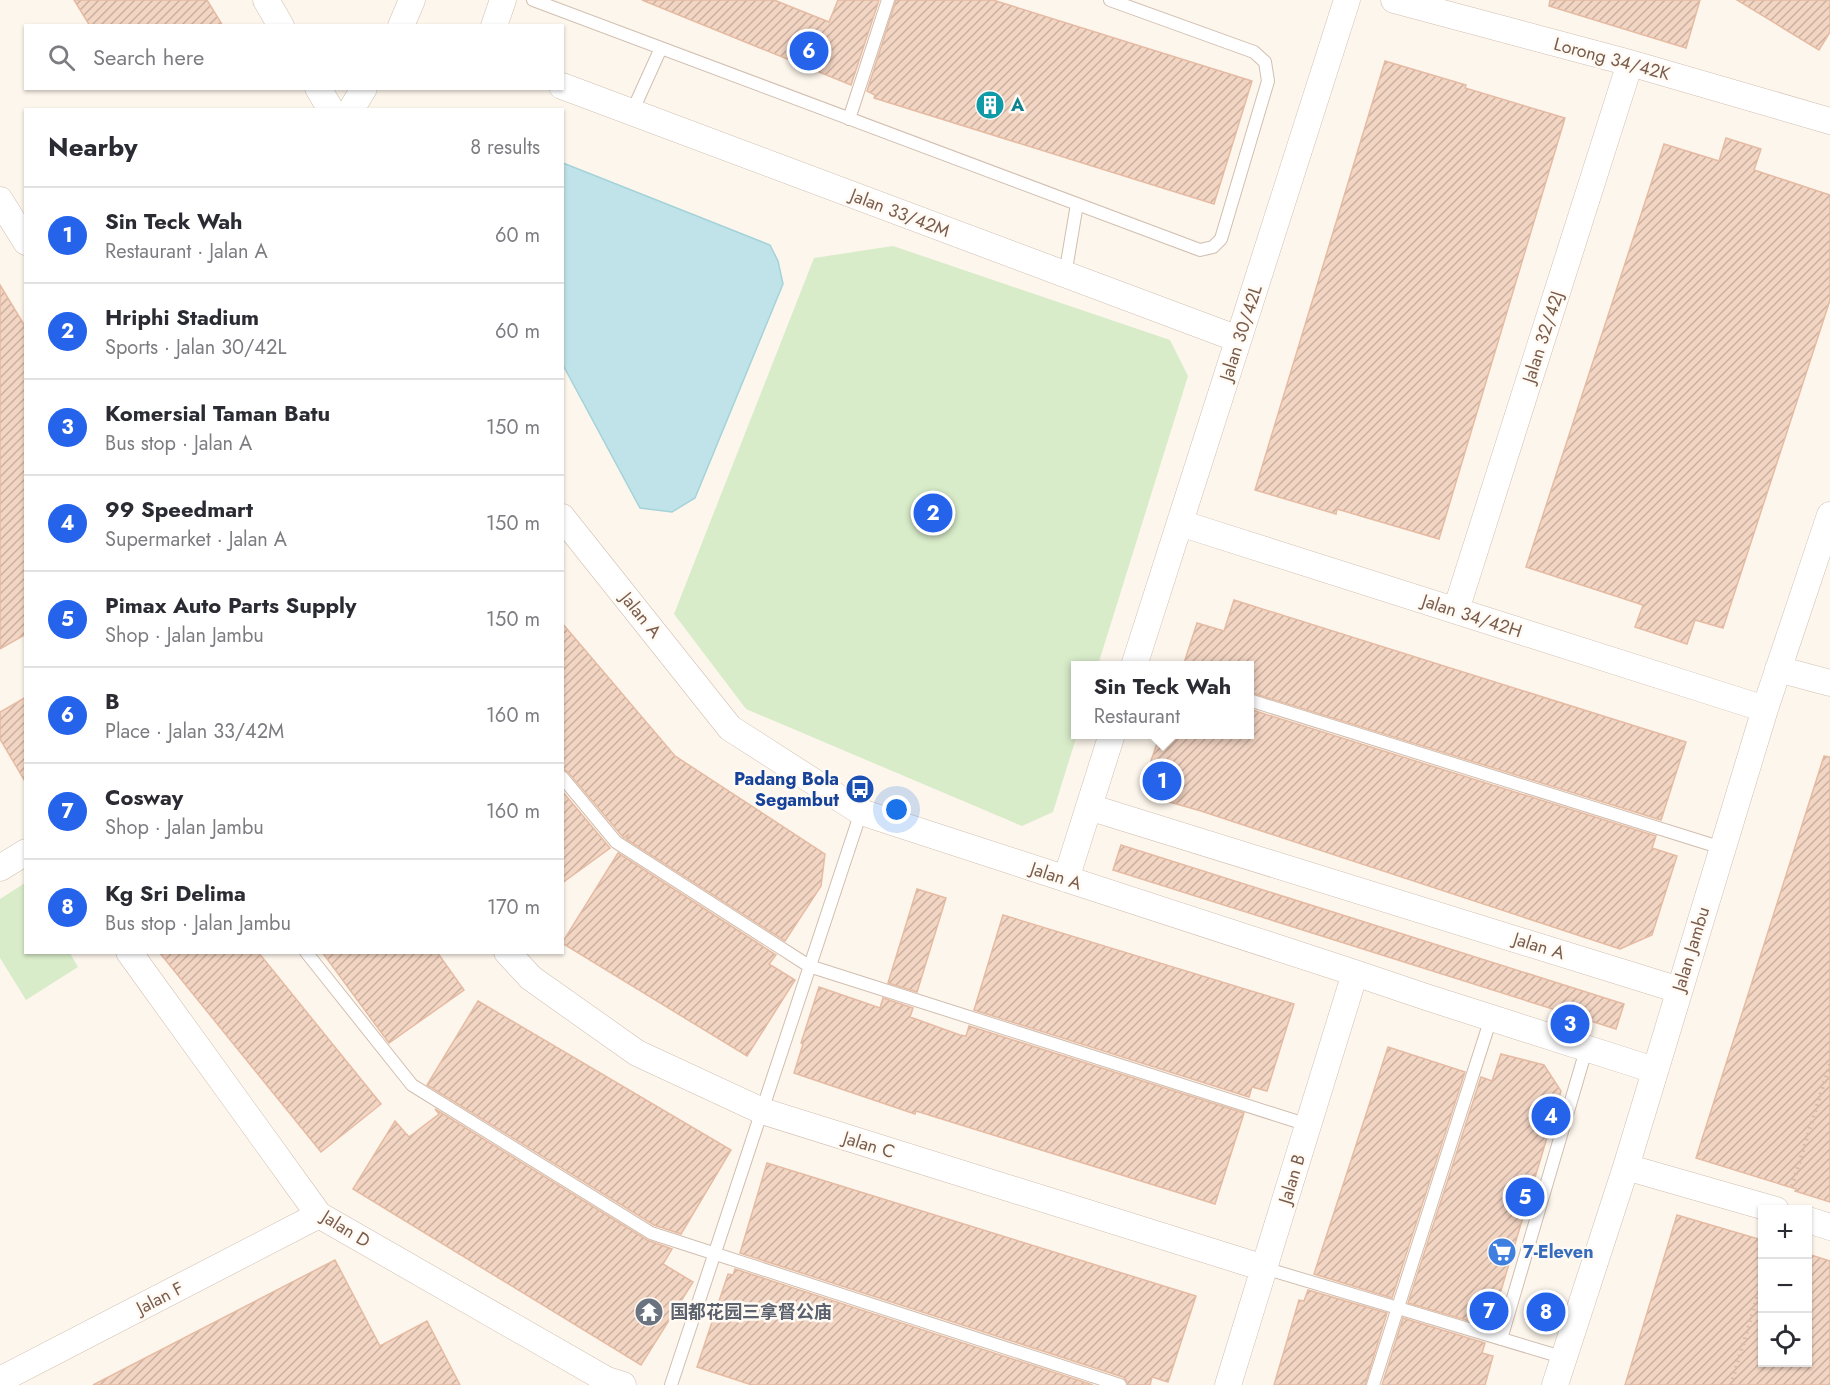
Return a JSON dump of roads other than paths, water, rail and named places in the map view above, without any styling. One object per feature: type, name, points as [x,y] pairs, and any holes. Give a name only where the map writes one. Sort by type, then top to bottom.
[{"type":"street","points":[[266,0],[280,24]]},
{"type":"street","points":[[402,24],[412,0]]},
{"type":"street","points":[[495,24],[503,0]]},
{"type":"street","name":"Jalan 30/42L","points":[[1137,661],[1347,0]]},
{"type":"street","name":"Lorong 34/42K","points":[[1394,0],[1630,63],[1830,121]]},
{"type":"street","name":"Jalan 32/42J","points":[[1456,610],[1630,63]]},
{"type":"street","name":"Jalan 33/42M","points":[[564,87],[1238,339]]},
{"type":"street","points":[[319,90],[330,108]]},
{"type":"street","points":[[352,108],[363,90]]},
{"type":"street","points":[[0,200],[24,239]]},
{"type":"street","name":"Jalan Jambu","points":[[1555,1385],[1626,1167],[1765,709],[1830,515]]},
{"type":"street","name":"Jalan A","points":[[564,518],[730,728],[861,812],[1355,972],[1586,1050],[1654,1070]]},
{"type":"street","name":"Jalan 34/42H","points":[[1180,523],[1765,709]]},
{"type":"street","points":[[1778,669],[1830,683]]},
{"type":"street","points":[[1066,879],[1111,739]]},
{"type":"street","name":"Jalan A","points":[[1089,807],[1679,990]]},
{"type":"street","points":[[0,868],[24,853]]},
{"type":"street","name":"Jalan D","points":[[130,954],[319,1215],[609,1383]]},
{"type":"street","name":"Jalan C","points":[[509,954],[531,978],[637,1053],[762,1111],[1264,1268]]},
{"type":"street","name":"Jalan B","points":[[1228,1385],[1355,972]]},
{"type":"street","points":[[1626,1167],[1762,1205]]},
{"type":"street","name":"Jalan F","points":[[0,1380],[319,1215]]},
{"type":"street","points":[[1812,1221],[1830,1227]]},
{"type":"lane","points":[[533,0],[1200,250],[1213,247],[1221,239],[1268,81],[1265,62],[1254,52],[1110,0]]},
{"type":"lane","points":[[849,119],[888,0]]},
{"type":"lane","points":[[632,112],[661,48]]},
{"type":"lane","points":[[1065,275],[1077,204]]},
{"type":"lane","points":[[1254,702],[1722,848]]},
{"type":"lane","points":[[564,779],[616,842],[809,966],[1308,1125]]},
{"type":"lane","points":[[671,1385],[861,812]]},
{"type":"lane","points":[[308,954],[412,1085],[651,1233],[1119,1385]]},
{"type":"lane","points":[[1373,1385],[1491,1018]]},
{"type":"lane","points":[[1500,1339],[1586,1050]]},
{"type":"lane","points":[[1264,1268],[1564,1358]]},
{"type":"water","points":[[564,163],[770,245],[778,261],[783,284],[695,498],[672,512],[640,508],[564,367]]},
{"type":"place","name":"B","points":[[809,51]]},
{"type":"place","name":"A","points":[[990,105]]},
{"type":"place","name":"Hriphi Stadium","points":[[933,513]]},
{"type":"place","name":"Sin Teck Wah","points":[[1162,781]]},
{"type":"place","name":"Padang Bola Segambut","points":[[860,789]]},
{"type":"place","name":"Komersial Taman Batu","points":[[1570,1024]]},
{"type":"place","name":"99 Speedmart","points":[[1551,1116]]},
{"type":"place","name":"Pimax Auto Parts Supply","points":[[1525,1197]]},
{"type":"place","name":"7-Eleven","points":[[1502,1252]]},
{"type":"place","name":"Cosway","points":[[1489,1311]]},
{"type":"place","name":"国都花园三拿督公庙","points":[[649,1312]]},
{"type":"place","name":"Kg Sri Delima","points":[[1546,1312]]}]
